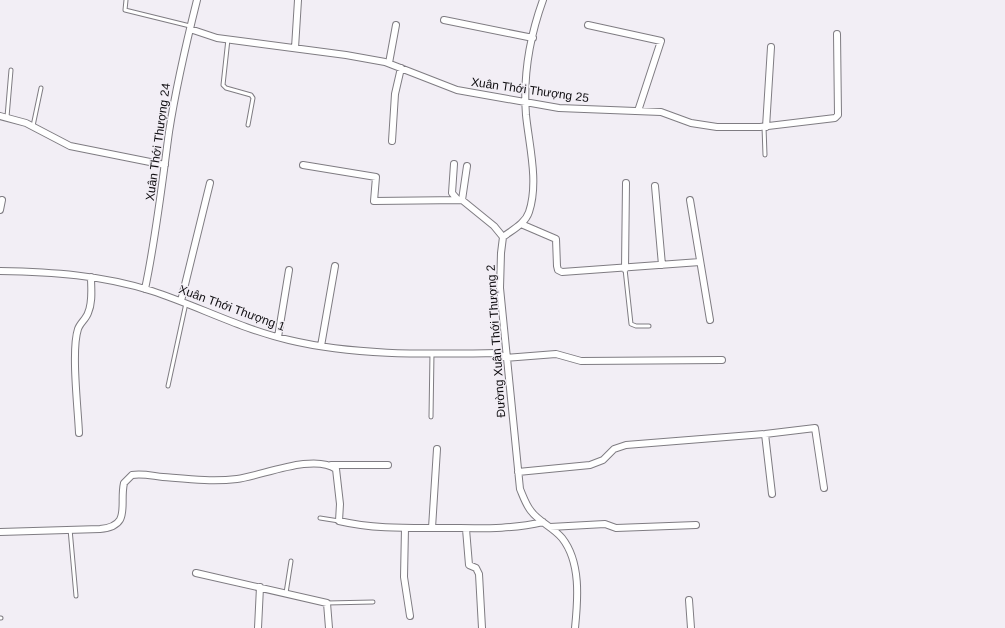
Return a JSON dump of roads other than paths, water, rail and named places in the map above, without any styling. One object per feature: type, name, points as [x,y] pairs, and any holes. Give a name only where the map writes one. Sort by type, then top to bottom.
[{"type":"street","name":"Xuân Thới Thượng 24","points":[[145,289],[155,242],[165,165],[182,58],[197,0]]},
{"type":"street","points":[[295,48],[298,0]]},
{"type":"street","points":[[454,164],[452,193],[494,226],[503,237],[521,224],[527,217],[531,202],[531,163],[526,103],[526,76],[537,17],[543,0]]},
{"type":"street","points":[[444,20],[533,38]]},
{"type":"street","points":[[389,63],[396,25]]},
{"type":"street","points":[[588,25],[661,41],[638,111]]},
{"type":"street","name":"Xuân Thới Thượng 25","points":[[190,28],[217,38],[295,48],[389,63],[457,90],[526,103],[583,110],[661,112],[691,123],[707,126],[765,127],[831,120],[836,117],[837,34]]},
{"type":"street","points":[[765,127],[771,47]]},
{"type":"street","points":[[392,141],[395,94],[401,68]]},
{"type":"street","points":[[0,116],[33,126],[70,146],[165,165]]},
{"type":"street","points":[[303,165],[376,177],[374,201],[460,200]]},
{"type":"street","points":[[460,200],[468,166]]},
{"type":"street","points":[[184,302],[210,183]]},
{"type":"street","points":[[626,183],[626,269]]},
{"type":"street","points":[[655,186],[662,265]]},
{"type":"street","points":[[0,210],[2,200]]},
{"type":"street","points":[[690,200],[710,320]]},
{"type":"street","points":[[521,224],[556,239],[557,266],[558,270],[562,272],[626,269],[700,262]]},
{"type":"street","name":"Đường Xuân Thới Thượng 2","points":[[503,237],[500,288],[520,489],[531,512],[562,538],[573,564],[578,598],[575,628]]},
{"type":"street","points":[[321,346],[335,266]]},
{"type":"street","points":[[278,337],[289,270]]},
{"type":"street","name":"Xuân Thới Thượng 1","points":[[0,271],[66,273],[145,289],[184,302],[234,323],[278,337],[321,346],[350,350],[432,353],[496,353],[506,358],[556,354],[581,361],[722,360]]},
{"type":"street","points":[[79,433],[75,363],[78,328],[89,312],[91,277]]},
{"type":"street","points":[[518,472],[590,464],[603,460],[614,449],[626,445],[765,434],[815,428],[824,488]]},
{"type":"street","points":[[765,434],[772,494]]},
{"type":"street","points":[[432,528],[437,449]]},
{"type":"street","points":[[0,532],[106,529],[118,524],[122,512],[124,482],[132,475],[224,480],[238,479],[310,463],[331,465],[388,465]]},
{"type":"street","points":[[331,465],[336,468],[340,504],[339,521],[362,526],[466,529],[522,526],[543,522]]},
{"type":"street","points":[[550,527],[605,524],[616,528],[696,525]]},
{"type":"street","points":[[405,528],[404,577],[410,616]]},
{"type":"street","points":[[466,529],[469,565],[476,568],[479,574],[482,628]]},
{"type":"street","points":[[196,573],[286,592],[327,603],[329,628]]},
{"type":"street","points":[[258,628],[260,587]]},
{"type":"street","points":[[689,600],[691,628]]},
{"type":"lane","points":[[126,0],[125,10],[190,28]]},
{"type":"lane","points":[[228,39],[223,85],[226,88],[251,95],[253,98],[248,125]]},
{"type":"lane","points":[[7,118],[11,70]]},
{"type":"lane","points":[[33,126],[41,88]]},
{"type":"lane","points":[[765,127],[765,155]]},
{"type":"lane","points":[[626,269],[631,324],[636,326],[648,326]]},
{"type":"lane","points":[[168,386],[184,302]]},
{"type":"lane","points":[[431,417],[432,353]]},
{"type":"lane","points":[[320,518],[339,521]]},
{"type":"lane","points":[[70,529],[76,596]]},
{"type":"lane","points":[[286,592],[290,561]]},
{"type":"lane","points":[[327,603],[373,602]]}]
